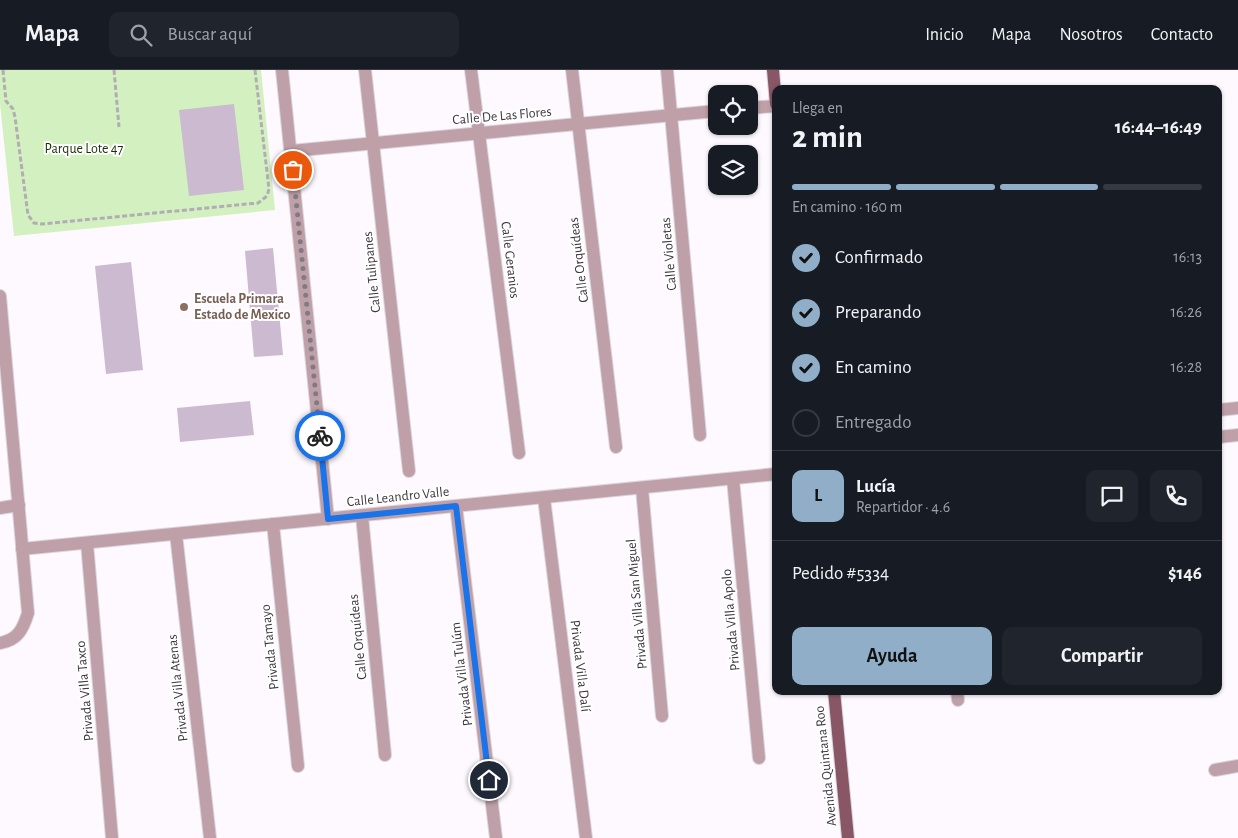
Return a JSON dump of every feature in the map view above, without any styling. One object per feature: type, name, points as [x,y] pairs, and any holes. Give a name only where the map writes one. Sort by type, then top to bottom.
[{"type":"main road","points":[[773,70],[774,85]]},
{"type":"main road","name":"Avenida Quintana Roo","points":[[834,695],[848,838]]},
{"type":"street","points":[[282,70],[292,151],[328,519]]},
{"type":"street","name":"Calle Tulipanes","points":[[365,70],[409,472]]},
{"type":"street","name":"Calle Geranios","points":[[471,70],[519,453]]},
{"type":"street","name":"Calle Orquídeas","points":[[572,70],[616,448]]},
{"type":"street","name":"Calle Violetas","points":[[667,70],[700,435]]},
{"type":"street","points":[[758,107],[772,105]]},
{"type":"street","name":"Calle De Las Flores","points":[[292,151],[708,112]]},
{"type":"street","points":[[0,296],[4,377],[19,505],[28,613],[23,629],[9,642],[0,643]]},
{"type":"street","points":[[1222,410],[1238,408]]},
{"type":"street","points":[[1222,436],[1238,434]]},
{"type":"street","name":"Calle Leandro Valle","points":[[22,549],[772,474]]},
{"type":"street","name":"Privada Villa Apolo","points":[[733,479],[758,758]]},
{"type":"street","name":"Privada Villa San Miguel","points":[[642,488],[662,716]]},
{"type":"street","name":"Privada Villa Dalí","points":[[544,498],[586,838]]},
{"type":"street","points":[[0,508],[19,505]]},
{"type":"street","name":"Privada Villa Tulúm","points":[[456,506],[496,838]]},
{"type":"street","name":"Calle Orquídeas","points":[[362,516],[385,755]]},
{"type":"street","name":"Privada Tamayo","points":[[272,524],[298,766]]},
{"type":"street","name":"Privada Villa Atenas","points":[[176,534],[210,838]]},
{"type":"street","name":"Privada Villa Taxco","points":[[87,542],[112,838]]},
{"type":"street","points":[[1215,770],[1238,766]]},
{"type":"path","points":[[3,70],[6,101],[13,109],[15,116],[28,216],[34,223],[42,224],[258,203],[263,200],[269,189],[255,70]]},
{"type":"path","points":[[114,70],[119,127]]},
{"type":"green space","name":"Parque Lote 47","points":[[0,70],[261,70],[275,210],[14,236],[0,104]]},
{"type":"building","points":[[234,104],[244,190],[189,196],[179,110]]},
{"type":"building","points":[[273,248],[283,355],[254,357],[245,251]]},
{"type":"building","points":[[131,262],[143,370],[106,374],[95,266]]},
{"type":"building","points":[[250,401],[254,435],[180,442],[177,408]]},
{"type":"way so far","points":[[293,170],[320,436]]},
{"type":"place","name":"Escuela Primara Estado de Mexico","points":[[184,307]]},
{"type":"route","points":[[320,436],[328,519],[456,506],[489,780]]}]
